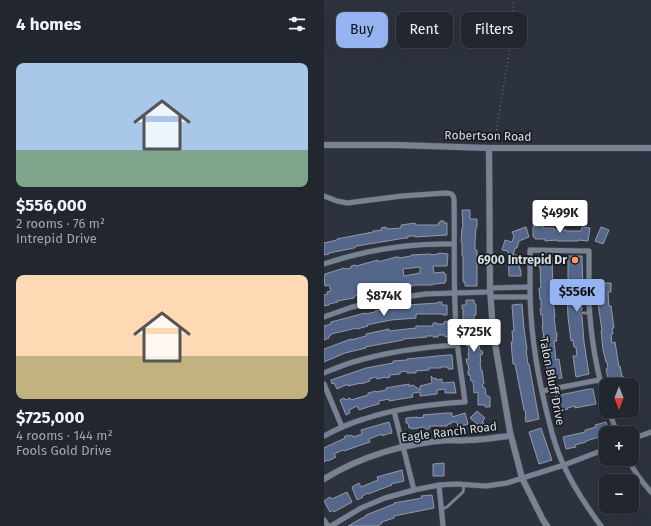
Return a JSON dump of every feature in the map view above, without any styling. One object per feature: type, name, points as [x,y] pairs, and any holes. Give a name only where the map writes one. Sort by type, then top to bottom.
[{"type":"street","name":"Robertson Road","points":[[324,144],[492,148],[651,148]]},
{"type":"street","points":[[492,148],[490,292],[493,332],[510,436],[522,478],[547,526]]},
{"type":"street","points":[[324,196],[347,203],[402,196],[446,193],[451,193],[453,195],[454,293],[457,345],[466,402],[414,407],[394,411],[363,419],[324,436]]},
{"type":"street","points":[[324,264],[387,249],[419,245],[454,244]]},
{"type":"street","name":"Talon Bluff Drive","points":[[590,313],[589,251],[530,250],[531,322],[542,391],[550,429],[573,484],[601,526]]},
{"type":"street","points":[[324,317],[352,307],[425,294],[480,293],[530,287]]},
{"type":"street","points":[[490,292],[530,297]]},
{"type":"street","points":[[542,391],[599,380],[590,313]]},
{"type":"street","points":[[324,373],[352,362],[402,350],[457,345]]},
{"type":"street","points":[[324,384],[342,427]]},
{"type":"street","points":[[394,411],[414,490]]},
{"type":"street","points":[[639,436],[651,432]]},
{"type":"street","name":"Eagle Ranch Road","points":[[324,479],[379,454],[404,447],[450,440],[510,436]]},
{"type":"street","points":[[324,520],[329,526],[361,508],[384,498],[414,490],[456,484],[486,486],[507,483],[564,465],[599,452]]},
{"type":"street","points":[[632,466],[645,486],[651,492]]},
{"type":"street","points":[[439,486],[443,526]]},
{"type":"lane","points":[[582,313],[590,313]]},
{"type":"lane","points":[[442,509],[447,507],[463,492],[465,484]]},
{"type":"path","points":[[492,148],[511,41],[514,0]]},
{"type":"building","points":[[462,210],[470,210],[470,219],[477,219],[475,250],[477,250],[477,286],[465,286],[465,282],[463,282],[463,256],[461,242],[463,228]]},
{"type":"building","points":[[440,221],[447,223],[447,235],[408,236],[408,238],[357,246],[324,255],[324,243],[337,239],[382,230],[381,228],[386,227],[386,229],[401,228],[401,225],[415,223],[416,225],[439,225],[438,223],[440,223]]},
{"type":"building","points":[[533,226],[543,226],[543,228],[554,228],[554,230],[566,231],[581,231],[582,227],[590,228],[588,241],[545,241],[545,239],[535,239],[535,237],[533,237]]},
{"type":"building","points":[[526,227],[529,237],[519,241],[513,255],[519,255],[521,276],[509,276],[508,251],[502,250],[505,240],[512,242],[514,236],[512,232]]},
{"type":"building","points":[[601,227],[609,230],[603,244],[595,241]]},
{"type":"building","points":[[448,254],[447,266],[433,266],[434,273],[444,272],[444,274],[446,274],[445,283],[415,285],[384,291],[363,291],[364,295],[354,296],[354,298],[337,301],[338,302],[324,306],[324,295],[331,291],[329,285],[325,286],[325,274],[378,260],[378,262],[411,255]],"holes":[[[420,267],[420,273],[404,276],[403,269]]]},
{"type":"building","points":[[568,256],[582,256],[583,292],[581,292],[582,310],[579,313],[582,316],[589,374],[576,377],[573,356],[577,356],[576,347],[574,347],[573,340],[571,341],[568,317]]},
{"type":"building","points":[[552,257],[553,294],[555,294],[555,299],[553,299],[554,317],[557,333],[557,341],[554,341],[556,360],[559,359],[562,378],[549,379],[542,338],[544,338],[542,314],[541,315],[540,309],[541,299],[540,300],[539,288],[541,288],[539,258]]},
{"type":"building","points":[[600,283],[611,283],[611,292],[608,292],[609,306],[611,306],[614,328],[612,328],[613,334],[611,334],[612,343],[615,342],[619,367],[620,366],[624,378],[608,378],[607,374],[606,369],[608,369],[603,350],[597,296],[598,288],[600,288]]},
{"type":"building","points":[[466,300],[474,300],[474,304],[476,304],[476,315],[474,315],[475,330],[477,329],[481,344],[479,345],[480,350],[483,352],[482,355],[480,355],[484,383],[482,386],[485,388],[486,395],[490,397],[490,407],[478,405],[478,392],[474,393],[473,381],[471,381],[470,375],[468,375],[469,371],[466,359],[469,359],[469,353],[468,345],[466,346],[466,341],[469,341],[469,333],[463,334],[462,309],[462,305],[466,305]]},
{"type":"building","points":[[442,302],[442,305],[447,305],[447,315],[416,314],[416,318],[391,320],[331,334],[329,338],[324,340],[324,326],[331,324],[331,322],[396,307]]},
{"type":"building","points":[[522,304],[528,364],[539,419],[526,422],[525,410],[515,364],[513,364],[511,342],[513,342],[512,331],[514,331],[512,305]]},
{"type":"building","points":[[448,321],[450,336],[445,337],[445,335],[438,335],[438,337],[426,336],[427,337],[403,339],[365,347],[366,348],[345,353],[324,362],[324,349],[351,339],[366,336],[366,334],[389,329],[389,331],[416,328],[416,326],[433,326],[433,323],[444,324],[444,322]]},
{"type":"building","points":[[452,355],[453,369],[441,367],[416,371],[416,373],[407,373],[407,371],[400,372],[400,374],[389,375],[390,377],[387,378],[377,379],[376,377],[361,384],[348,386],[348,384],[337,389],[334,383],[332,384],[331,380],[366,368],[393,363],[393,361]]},
{"type":"building","points":[[431,376],[434,379],[436,378],[436,380],[442,379],[442,383],[454,382],[456,393],[445,393],[445,389],[437,390],[437,394],[420,396],[420,392],[413,393],[413,397],[379,401],[379,404],[359,410],[357,406],[349,410],[350,413],[346,415],[340,400],[350,398],[351,400],[368,395],[368,393],[386,390],[386,388],[409,384],[409,386],[413,385],[420,390],[420,386],[432,383]]},
{"type":"building","points":[[593,389],[596,404],[575,408],[575,406],[559,412],[555,396]]},
{"type":"building","points":[[477,411],[485,418],[481,427],[470,418]]},
{"type":"building","points":[[452,413],[452,417],[465,413],[468,424],[458,427],[457,422],[451,422],[451,424],[448,424],[447,426],[429,426],[430,428],[428,429],[424,427],[412,429],[409,428],[408,423],[406,423],[406,418],[417,418],[424,417],[423,415]]},
{"type":"building","points":[[389,422],[392,432],[391,434],[382,436],[382,434],[369,439],[370,442],[344,451],[343,450],[334,454],[336,457],[324,462],[324,448],[345,438],[344,437],[348,435],[352,435],[353,437],[362,434],[361,430]]},
{"type":"building","points":[[606,422],[607,426],[599,426],[599,437],[575,445],[576,447],[566,449],[563,437],[585,432],[585,430],[596,427],[595,425]]},
{"type":"building","points":[[541,428],[552,460],[539,464],[529,432]]},
{"type":"building","points":[[444,463],[444,476],[433,476],[433,464]]},
{"type":"building","points":[[402,470],[404,481],[391,484],[392,485],[368,493],[357,500],[352,487],[359,483],[361,487],[378,480],[377,477]]},
{"type":"building","points":[[347,492],[352,502],[334,512],[333,510],[330,512],[324,501],[330,497],[332,499]]},
{"type":"building","points":[[432,495],[434,508],[394,516],[394,518],[382,522],[379,526],[348,526],[366,515],[394,503],[422,498],[421,496]]},
{"type":"place","name":"6900 Intrepid Dr","points":[[575,260]]}]
